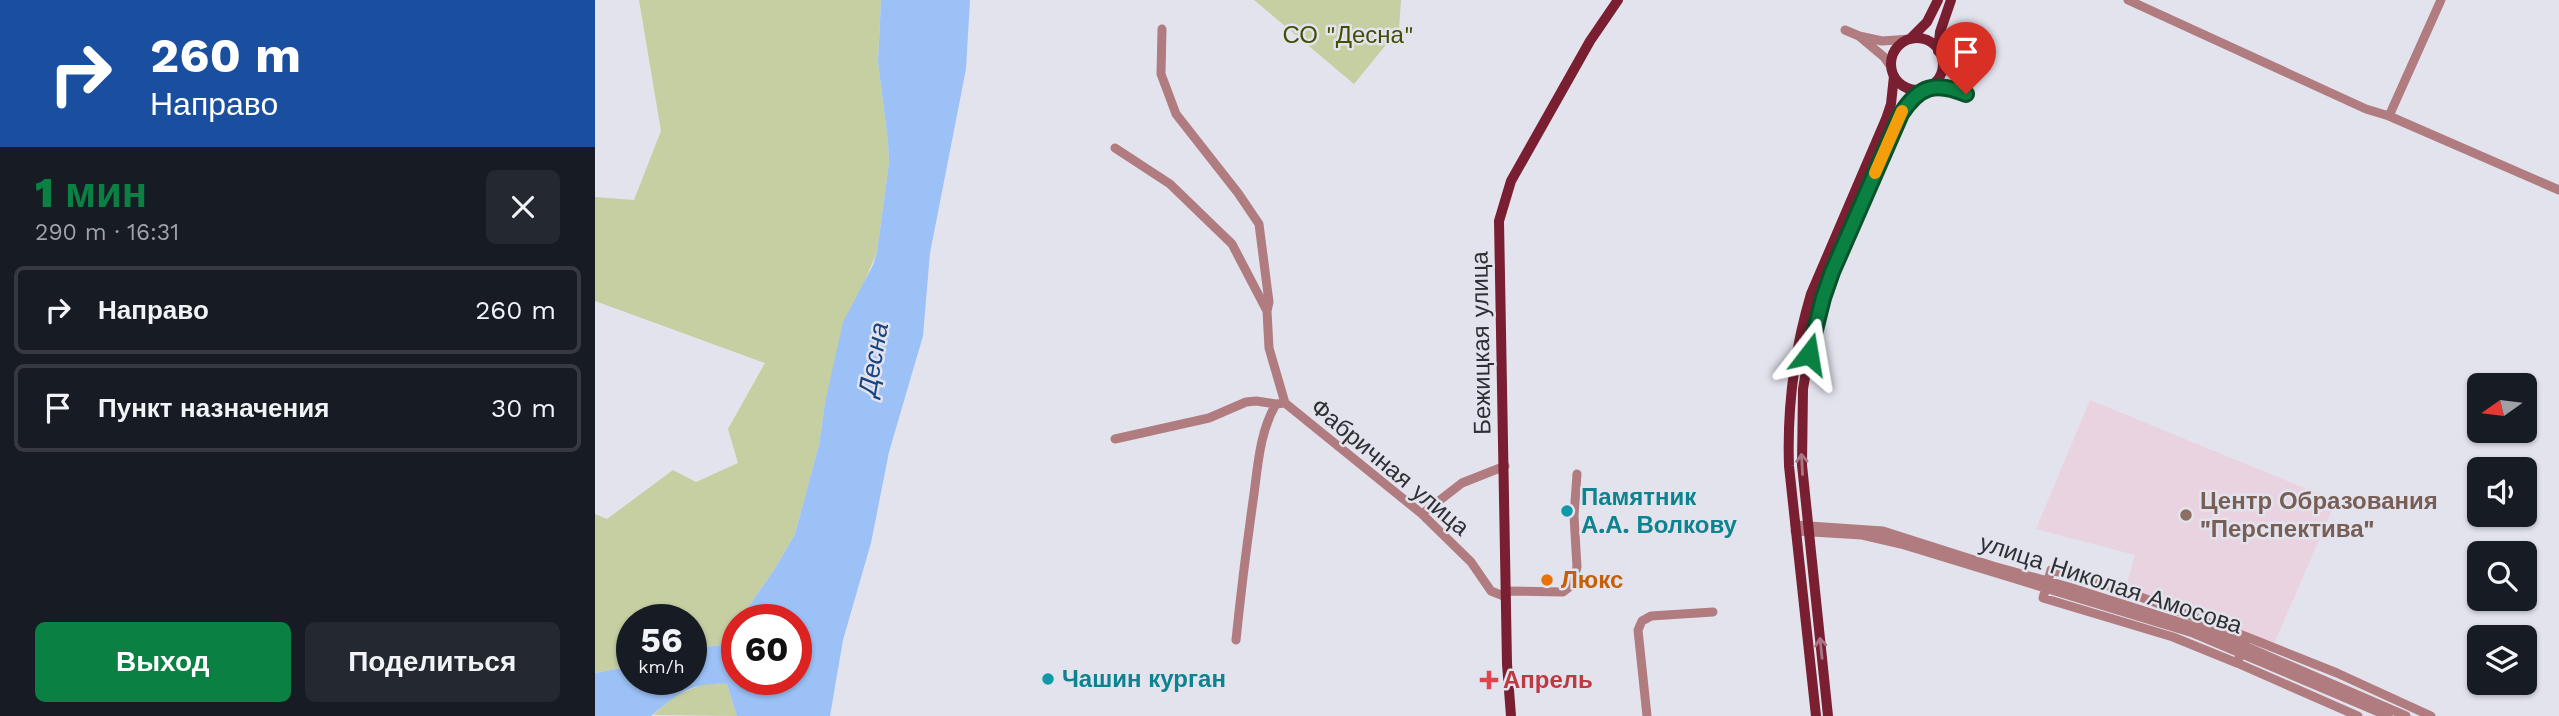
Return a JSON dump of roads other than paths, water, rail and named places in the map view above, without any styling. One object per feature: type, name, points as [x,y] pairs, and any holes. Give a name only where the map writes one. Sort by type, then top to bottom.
[{"type":"main road","name":"Бежицкая улица","points":[[1511,716],[1499,221],[1511,181],[1590,41],[1618,0]]},
{"type":"main road","points":[[1816,716],[1795,528],[1788,425],[1790,387],[1803,322],[1832,240],[1891,104],[1891,59],[1898,47],[1927,22],[1938,0]]},
{"type":"main road","points":[[1938,51],[1940,32],[1951,0]]},
{"type":"main road","points":[[1828,716],[1802,465],[1801,424],[1805,377],[1818,316],[1843,244],[1901,114],[1913,97],[1928,88],[1940,75],[1942,58],[1938,51],[1926,40],[1910,39]]},
{"type":"main road","points":[[1892,71],[1898,83],[1912,90],[1928,88]]},
{"type":"street","points":[[2128,0],[2366,109],[2389,116],[2559,190]]},
{"type":"street","points":[[2389,116],[2441,0]]},
{"type":"street","name":"Фабричная улица","points":[[1162,29],[1161,74],[1176,114],[1259,224],[1269,302],[1269,348],[1280,404]]},
{"type":"street","points":[[1845,30],[1882,41],[1910,39]]},
{"type":"street","points":[[1859,36],[1884,57],[1892,71]]},
{"type":"street","points":[[1938,51],[1949,69],[1970,81]]},
{"type":"street","points":[[1928,88],[1952,88],[1966,94]]},
{"type":"street","name":"Фабричная улица","points":[[1115,148],[1170,184],[1232,244],[1267,311]]},
{"type":"street","name":"Фабричная улица","points":[[1115,439],[1209,418],[1246,402],[1280,404],[1422,514],[1471,562],[1491,591],[1506,594]]},
{"type":"street","points":[[1236,640],[1245,551],[1261,442],[1269,416],[1280,404]]},
{"type":"street","points":[[1422,514],[1462,483],[1505,466]]},
{"type":"street","points":[[1506,594],[1563,592],[1572,584],[1577,567],[1574,516],[1577,474]]},
{"type":"street","name":"улица Николая Амосова","points":[[1795,528],[1882,539],[2195,626],[2388,716]]},
{"type":"street","points":[[2047,585],[2043,598],[2173,637],[2337,673],[2431,716]]},
{"type":"street","points":[[1647,716],[1638,630],[1642,621],[1651,616],[1713,612]]},
{"type":"street","points":[[2242,650],[2358,716]]},
{"type":"street","name":"улица Николая Амосова","points":[[2242,650],[2406,716]]},
{"type":"water","name":"Десна","points":[[881,0],[970,0],[966,69],[930,253],[923,336],[889,452],[871,543],[843,640],[830,716],[737,716],[730,695],[812,695],[812,604],[750,604],[795,534],[819,445],[825,403],[843,322],[877,252],[889,163],[878,62]]},
{"type":"water","points":[[721,645],[721,684],[707,685],[707,647]]},
{"type":"water","points":[[616,669],[616,695],[679,695],[651,716],[595,716],[595,673]]},
{"type":"place","name":"Памятник А.А. Волкову","points":[[1567,511]]},
{"type":"place","name":"Центр Образования \"Перспектива\"","points":[[2186,515]]},
{"type":"place","name":"Люкс","points":[[1547,580]]},
{"type":"place","name":"Чашин курган","points":[[1048,679]]},
{"type":"place","name":"Апрель","points":[[1489,680]]},
{"type":"park label","name":"СО \"Десна\"","points":[[1348,35]]}]
